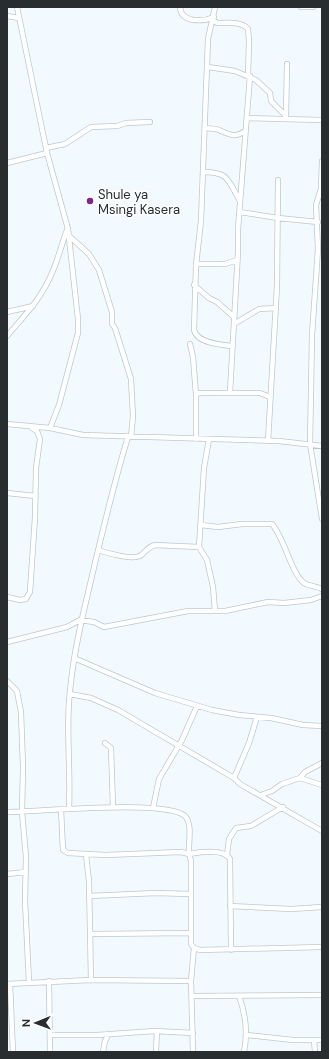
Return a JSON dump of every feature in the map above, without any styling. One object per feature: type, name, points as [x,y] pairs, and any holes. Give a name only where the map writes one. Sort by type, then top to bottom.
[{"type":"street","points":[[17,7],[46,151],[68,229],[78,333],[59,405],[50,428]]},
{"type":"street","points":[[180,7],[182,14],[188,19],[213,19],[217,23],[226,22],[241,25],[248,29],[249,76],[240,201],[230,392]]},
{"type":"street","points":[[215,7],[208,39],[201,221],[194,285],[195,334],[210,342],[232,346]]},
{"type":"street","points":[[301,7],[313,7]]},
{"type":"street","points":[[7,16],[19,18]]},
{"type":"street","points":[[286,117],[287,64]]},
{"type":"street","points":[[208,67],[235,71],[249,76],[270,93],[272,101],[286,117]]},
{"type":"street","points":[[246,118],[286,117],[322,120]]},
{"type":"street","points":[[7,163],[65,144],[91,127],[150,122]]},
{"type":"street","points":[[205,128],[221,130],[228,135],[240,135],[245,131]]},
{"type":"street","points":[[322,161],[321,188],[316,205],[320,246],[320,270],[314,294],[310,444],[322,519]]},
{"type":"street","points":[[203,172],[216,172],[226,178],[240,201]]},
{"type":"street","points":[[268,441],[276,308],[278,180]]},
{"type":"street","points":[[240,212],[318,222]]},
{"type":"street","points":[[7,336],[33,306],[55,267],[59,250],[68,229]]},
{"type":"street","points":[[68,235],[89,254],[99,270],[112,312],[112,324],[115,328],[131,379],[133,416],[129,437],[110,497],[80,620],[70,694],[68,737],[70,783],[69,809]]},
{"type":"street","points":[[196,264],[225,264],[237,260]]},
{"type":"street","points":[[194,285],[234,317]]},
{"type":"street","points":[[7,312],[33,306]]},
{"type":"street","points":[[234,324],[259,309],[276,308]]},
{"type":"street","points":[[190,344],[194,357],[196,439]]},
{"type":"street","points":[[196,395],[205,392],[230,392],[260,393],[270,397]]},
{"type":"street","points":[[7,424],[50,428],[83,435],[268,441],[322,446]]},
{"type":"street","points":[[7,597],[20,600],[26,599],[30,592],[40,435],[37,430],[30,427]]},
{"type":"street","points":[[209,439],[204,468],[199,547],[207,560],[213,587],[215,611]]},
{"type":"street","points":[[7,493],[35,496]]},
{"type":"street","points":[[201,525],[218,527],[242,524],[272,524],[300,578],[309,585],[322,589]]},
{"type":"street","points":[[98,550],[114,555],[137,557],[150,546],[199,547]]},
{"type":"street","points":[[7,642],[67,627],[80,620],[94,622],[104,627],[188,612],[215,611],[268,602],[284,603],[311,600],[322,596]]},
{"type":"street","points":[[74,658],[155,693],[197,706],[239,715],[322,726]]},
{"type":"street","points":[[7,681],[17,691],[21,712],[23,767],[22,812],[26,857],[28,982]]},
{"type":"street","points":[[70,694],[91,698],[118,710],[178,744],[234,778],[236,781],[322,831]]},
{"type":"street","points":[[153,808],[159,779],[178,744],[182,740],[197,706]]},
{"type":"street","points":[[234,778],[250,742],[257,717]]},
{"type":"street","points":[[105,742],[111,748],[112,807]]},
{"type":"street","points":[[261,795],[272,791],[282,784],[300,778],[305,772],[322,763]]},
{"type":"street","points":[[300,778],[322,785]]},
{"type":"street","points":[[7,812],[112,807],[153,808],[178,812],[185,816],[189,822],[188,854],[191,861],[191,944],[194,948],[191,981],[193,1052]]},
{"type":"street","points":[[231,950],[231,866],[227,855],[229,839],[236,828],[251,826],[283,807]]},
{"type":"street","points":[[61,810],[63,850],[73,855],[181,852],[188,854],[197,852],[223,853],[227,855]]},
{"type":"street","points":[[86,855],[89,896],[91,980]]},
{"type":"street","points":[[7,874],[26,872]]},
{"type":"street","points":[[89,896],[156,893],[190,894]]},
{"type":"street","points":[[230,906],[291,909],[322,907]]},
{"type":"street","points":[[90,934],[191,933]]},
{"type":"street","points":[[194,948],[200,950],[231,950],[322,947]]},
{"type":"street","points":[[13,1052],[8,984],[91,980],[191,981]]},
{"type":"street","points":[[49,982],[50,1052]]},
{"type":"street","points":[[192,996],[322,996]]},
{"type":"street","points":[[239,996],[246,1019],[247,1036],[244,1052]]},
{"type":"street","points":[[50,1036],[156,1031],[193,1033]]},
{"type":"street","points":[[156,1031],[156,1052]]},
{"type":"street","points":[[103,1052],[105,1041],[110,1034]]},
{"type":"street","points":[[247,1036],[322,1040]]},
{"type":"street","points":[[314,1040],[315,1052]]},
{"type":"place","name":"Shule ya Msingi Kasera","points":[[90,201]]}]
